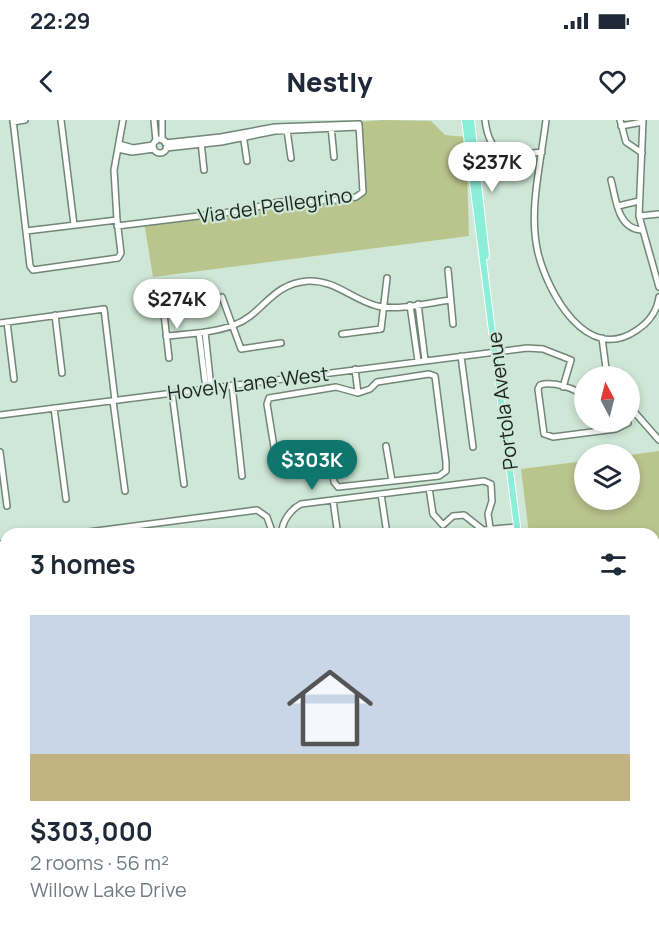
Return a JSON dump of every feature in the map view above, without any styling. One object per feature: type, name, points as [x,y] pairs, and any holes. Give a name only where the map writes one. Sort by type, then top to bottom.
[{"type":"main road","name":"Portola Avenue","points":[[465,120],[478,236],[486,268]]},
{"type":"main road","name":"Portola Avenue","points":[[471,120],[485,235],[486,268],[518,528]]},
{"type":"main road","points":[[467,136],[471,140],[477,167]]},
{"type":"street","points":[[25,120],[13,121],[33,270],[118,258],[121,254],[114,170],[123,120]]},
{"type":"street","points":[[60,120],[74,225]]},
{"type":"street","points":[[154,120],[160,144]]},
{"type":"street","points":[[160,144],[162,120]]},
{"type":"street","points":[[485,120],[490,143],[499,152],[511,155],[542,152]]},
{"type":"street","points":[[546,120],[536,210],[539,255],[549,286],[571,319],[588,334],[602,338],[617,338],[633,333],[648,322],[658,306],[659,297]]},
{"type":"street","points":[[642,153],[626,142],[621,123],[643,121],[642,153],[639,201],[639,216],[641,230],[659,287]]},
{"type":"street","points":[[119,147],[133,148],[201,141],[287,129],[357,127],[358,122]]},
{"type":"street","name":"Via del Pellegrino","points":[[117,223],[239,211],[279,202],[308,202],[356,197],[363,192],[364,178],[358,122]]},
{"type":"street","points":[[331,127],[334,157]]},
{"type":"street","points":[[287,129],[291,158]]},
{"type":"street","points":[[244,134],[247,161]]},
{"type":"street","points":[[201,141],[204,170]]},
{"type":"street","points":[[611,180],[624,222],[641,230]]},
{"type":"street","points":[[618,206],[639,201]]},
{"type":"street","points":[[639,216],[659,214]]},
{"type":"street","points":[[26,231],[117,223]]},
{"type":"street","points":[[448,270],[453,324]]},
{"type":"street","points":[[342,334],[381,329],[387,278]]},
{"type":"street","points":[[166,336],[234,326],[282,289],[308,281],[339,286],[365,302],[384,307],[450,300]]},
{"type":"street","points":[[222,297],[241,349],[281,343]]},
{"type":"street","points":[[417,304],[421,361]]},
{"type":"street","points":[[163,305],[169,358]]},
{"type":"street","points":[[410,305],[421,361]]},
{"type":"street","points":[[0,323],[104,309],[125,491]]},
{"type":"street","points":[[55,315],[62,373]]},
{"type":"street","points":[[8,322],[14,379]]},
{"type":"street","points":[[413,324],[420,323]]},
{"type":"street","points":[[202,332],[209,388]]},
{"type":"street","points":[[602,338],[606,366]]},
{"type":"street","name":"Hovely Lane West","points":[[0,415],[527,348],[543,349],[571,360],[562,387]]},
{"type":"street","points":[[461,356],[473,447]]},
{"type":"street","points":[[355,369],[358,393]]},
{"type":"street","points":[[429,374],[435,376],[446,471],[439,476],[338,487],[334,482],[330,449],[323,445],[288,450],[278,451],[274,447],[267,404],[269,398],[277,394],[336,387],[358,393],[370,389],[377,382],[389,379],[429,374]]},
{"type":"street","points":[[232,385],[242,476]]},
{"type":"street","points":[[574,390],[540,385],[538,389],[543,432],[547,436],[585,432]]},
{"type":"street","points":[[172,393],[183,484]]},
{"type":"street","points":[[54,408],[66,499]]},
{"type":"street","points":[[640,418],[659,440]]},
{"type":"street","points":[[386,446],[392,481]]},
{"type":"street","points":[[288,450],[291,471]]},
{"type":"street","points":[[0,452],[7,506]]},
{"type":"street","points":[[282,528],[298,505],[488,482],[492,490],[488,514],[490,528]]},
{"type":"street","points":[[429,488],[433,514],[443,525],[453,516],[464,515],[480,528]]},
{"type":"street","points":[[381,494],[386,528]]},
{"type":"street","points":[[333,500],[337,528]]},
{"type":"street","points":[[119,528],[257,510],[267,517],[271,528]]},
{"type":"green space","points":[[431,121],[445,135],[466,137],[469,236],[153,277],[144,222],[357,197],[363,191],[357,122]]},
{"type":"green space","points":[[659,451],[659,528],[528,528],[521,469],[574,462],[574,510],[640,510],[640,454]]}]
